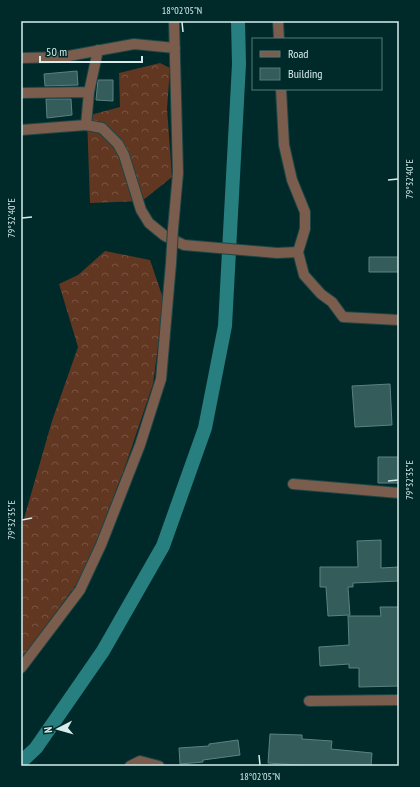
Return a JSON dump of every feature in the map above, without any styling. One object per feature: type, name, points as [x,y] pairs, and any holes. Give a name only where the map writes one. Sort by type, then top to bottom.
[{"type":"street","points":[[21,668],[80,590],[101,545],[140,445],[161,379],[178,174],[174,21]]},
{"type":"street","points":[[278,21],[279,38]]},
{"type":"street","points":[[21,58],[63,57],[134,44],[175,48]]},
{"type":"street","points":[[86,125],[89,92],[98,50]]},
{"type":"street","points":[[281,90],[284,145],[292,180],[305,212],[305,229],[298,252],[304,275],[321,294],[332,302],[343,316],[399,320]]},
{"type":"street","points":[[21,93],[89,92]]},
{"type":"street","points":[[21,130],[86,125],[102,128],[118,144],[124,155],[141,210],[149,223],[165,236],[189,246],[277,253],[298,252]]},
{"type":"street","points":[[293,484],[399,493]]},
{"type":"street","points":[[309,701],[399,700]]},
{"type":"street","points":[[130,766],[140,761],[159,766]]},
{"type":"green space","points":[[160,63],[170,68],[167,109],[172,177],[142,201],[90,203],[87,116],[120,107],[119,73]]},
{"type":"green space","points":[[105,251],[150,260],[164,301],[153,384],[126,464],[84,574],[21,660],[21,529],[52,421],[78,347],[59,284],[78,275]]},
{"type":"building","points":[[77,71],[78,85],[45,86],[44,74]]},
{"type":"building","points":[[98,80],[113,80],[113,101],[96,100]]},
{"type":"building","points":[[46,99],[71,99],[72,115],[47,118]]},
{"type":"building","points":[[369,257],[399,257],[399,272],[369,272]]},
{"type":"building","points":[[390,384],[392,425],[355,427],[352,386]]},
{"type":"building","points":[[378,457],[399,457],[399,483],[378,483]]},
{"type":"building","points":[[381,540],[381,568],[399,567],[399,581],[353,583],[353,587],[348,587],[350,615],[328,616],[326,587],[320,587],[320,567],[358,567],[357,541]]},
{"type":"building","points":[[380,607],[399,607],[399,686],[359,687],[359,668],[349,668],[349,664],[320,666],[319,647],[349,645],[348,616],[381,616]]},
{"type":"building","points":[[270,734],[302,735],[302,739],[332,741],[331,749],[372,753],[371,766],[312,766],[268,763]]},
{"type":"building","points":[[238,740],[240,755],[203,760],[203,762],[180,764],[179,748],[209,746],[209,744]]},
{"type":"waterway","points":[[21,762],[36,748],[103,651],[163,546],[205,428],[225,326],[239,64],[238,21]]}]
